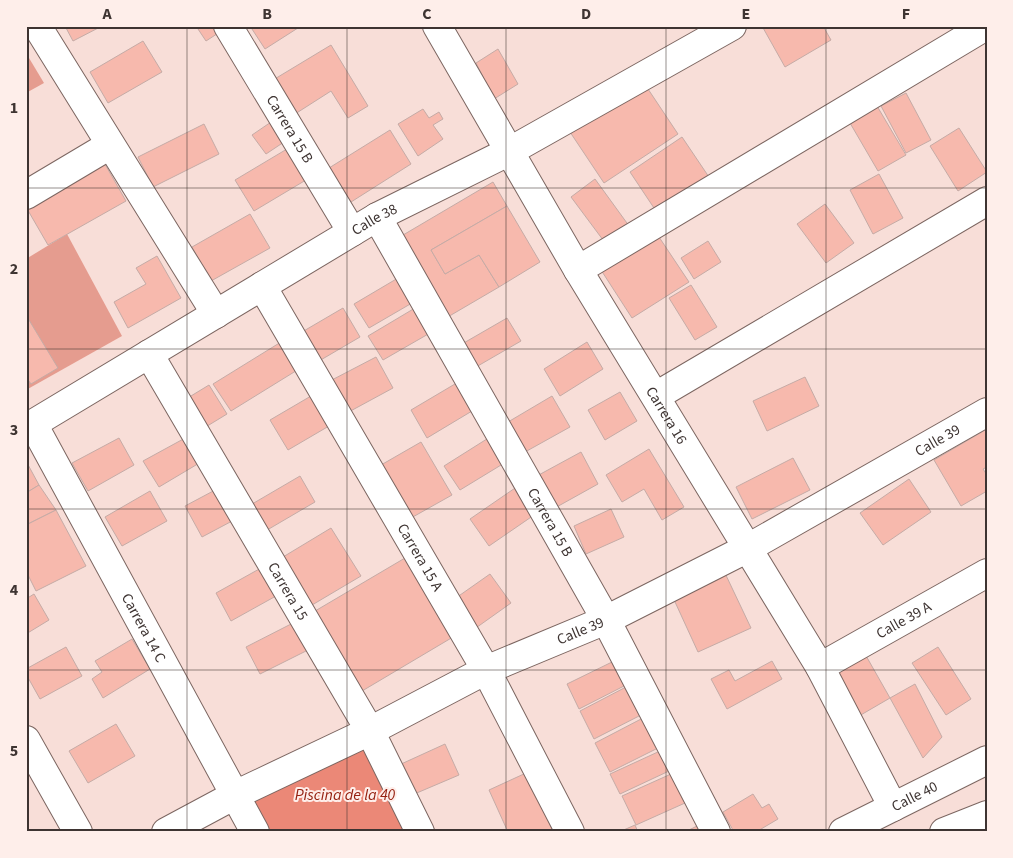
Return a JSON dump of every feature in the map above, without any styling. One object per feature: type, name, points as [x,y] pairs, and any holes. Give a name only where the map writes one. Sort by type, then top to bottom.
[{"type":"street","points":[[37,26],[216,314]]},
{"type":"street","name":"Carrera 15 B","points":[[228,26],[352,232]]},
{"type":"street","name":"Carrera 16","points":[[437,26],[578,270],[820,667],[893,806]]},
{"type":"street","name":"Calle 38","points":[[29,426],[377,217],[510,151],[732,26]]},
{"type":"street","points":[[578,270],[986,26]]},
{"type":"street","points":[[26,195],[110,145]]},
{"type":"street","points":[[656,396],[987,201]]},
{"type":"street","name":"Carrera 15 B","points":[[377,217],[606,620],[716,832]]},
{"type":"street","name":"Carrera 15 A","points":[[262,286],[486,670],[570,832]]},
{"type":"street","name":"Carrera 15","points":[[150,354],[370,731],[420,832]]},
{"type":"street","name":"Calle 39","points":[[166,832],[235,795],[370,731],[486,670],[606,620],[748,548],[987,412]]},
{"type":"street","name":"Carrera 14 C","points":[[29,426],[254,832]]},
{"type":"street","name":"Calle 39 A","points":[[820,667],[987,573]]},
{"type":"street","points":[[26,740],[78,832]]},
{"type":"street","name":"Calle 40","points":[[843,832],[987,760]]},
{"type":"street","points":[[944,832],[987,815]]},
{"type":"shaded area","points":[[26,53],[44,83],[26,93]]},
{"type":"shaded area","points":[[67,234],[122,336],[26,390],[26,259]]},
{"type":"water","name":"Piscina de la 40","points":[[362,744],[406,832],[267,832],[248,797]]},
{"type":"building","points":[[65,26],[102,26],[73,41]]},
{"type":"building","points":[[196,26],[221,26],[223,30],[206,41]]},
{"type":"building","points":[[250,26],[301,26],[265,49]]},
{"type":"building","points":[[762,26],[823,26],[831,40],[785,67]]},
{"type":"building","points":[[143,41],[162,72],[108,103],[90,72]]},
{"type":"building","points":[[331,45],[368,106],[348,118],[331,91],[295,114],[273,80]]},
{"type":"building","points":[[498,49],[518,84],[494,99],[476,63]]},
{"type":"building","points":[[644,83],[678,134],[604,183],[570,132]]},
{"type":"building","points":[[906,93],[931,140],[906,153],[881,106]]},
{"type":"building","points":[[877,106],[906,155],[878,171],[850,123]]},
{"type":"building","points":[[423,109],[429,118],[439,112],[443,119],[433,125],[443,139],[418,156],[398,124]]},
{"type":"building","points":[[274,120],[287,140],[266,154],[252,135]]},
{"type":"building","points":[[204,124],[219,154],[153,187],[138,157]]},
{"type":"building","points":[[959,128],[987,172],[958,191],[930,146]]},
{"type":"building","points":[[390,130],[411,164],[351,202],[329,168]]},
{"type":"building","points":[[682,137],[713,183],[660,217],[630,172]]},
{"type":"building","points":[[292,146],[311,177],[254,211],[235,180]]},
{"type":"building","points":[[102,159],[126,201],[48,245],[26,207]]},
{"type":"building","points":[[879,174],[903,218],[873,234],[850,190]]},
{"type":"building","points":[[595,179],[632,230],[609,248],[571,197]]},
{"type":"building","points":[[493,182],[507,206],[431,250],[445,274],[479,255],[499,287],[446,318],[398,238]]},
{"type":"building","points":[[825,204],[854,243],[826,263],[797,224]]},
{"type":"building","points":[[507,206],[540,262],[499,287],[479,255],[445,274],[431,250]]},
{"type":"building","points":[[250,214],[270,248],[211,281],[192,247]]},
{"type":"building","points":[[657,234],[689,282],[632,318],[601,270]]},
{"type":"building","points":[[708,241],[721,262],[694,279],[681,258]]},
{"type":"building","points":[[157,256],[181,298],[128,328],[114,302],[146,284],[136,268]]},
{"type":"building","points":[[398,278],[412,303],[369,328],[354,304]]},
{"type":"building","points":[[691,285],[717,327],[695,340],[669,298]]},
{"type":"building","points":[[343,308],[360,337],[319,361],[302,332]]},
{"type":"building","points":[[415,308],[430,333],[383,360],[368,336]]},
{"type":"building","points":[[26,315],[58,368],[31,384],[26,377]]},
{"type":"building","points":[[507,318],[521,341],[476,367],[462,344]]},
{"type":"building","points":[[281,342],[299,369],[231,411],[213,384]]},
{"type":"building","points":[[587,342],[603,369],[560,396],[544,369]]},
{"type":"building","points":[[376,357],[393,388],[345,414],[328,382]]},
{"type":"building","points":[[805,377],[819,406],[767,431],[753,401]]},
{"type":"building","points":[[460,381],[477,408],[427,438],[411,410]]},
{"type":"building","points":[[209,385],[227,414],[204,428],[186,399]]},
{"type":"building","points":[[620,392],[637,421],[605,440],[588,410]]},
{"type":"building","points":[[311,396],[329,426],[288,450],[270,420]]},
{"type":"building","points":[[552,396],[570,427],[525,452],[508,422]]},
{"type":"building","points":[[987,429],[987,467],[983,469],[987,475],[987,491],[961,506],[934,460]]},
{"type":"building","points":[[187,437],[201,462],[159,487],[143,461]]},
{"type":"building","points":[[490,437],[506,462],[460,490],[444,466]]},
{"type":"building","points":[[119,438],[134,465],[88,491],[72,463]]},
{"type":"building","points":[[421,442],[452,495],[411,518],[381,465]]},
{"type":"building","points":[[649,449],[684,507],[662,520],[644,489],[622,502],[606,475]]},
{"type":"building","points":[[581,452],[598,484],[553,509],[535,477]]},
{"type":"building","points":[[793,458],[810,490],[752,519],[736,487]]},
{"type":"building","points":[[26,461],[39,485],[26,493]]},
{"type":"building","points":[[300,476],[315,502],[262,533],[247,507]]},
{"type":"building","points":[[909,479],[931,512],[883,545],[860,513]]},
{"type":"building","points":[[39,485],[56,510],[26,525],[26,493]]},
{"type":"building","points":[[518,486],[537,513],[489,546],[470,519]]},
{"type":"building","points":[[217,489],[234,520],[202,537],[185,506]]},
{"type":"building","points":[[150,491],[167,521],[122,546],[105,517]]},
{"type":"building","points":[[611,509],[624,537],[586,554],[574,526]]},
{"type":"building","points":[[56,510],[86,566],[36,591],[26,571],[26,525]]},
{"type":"building","points":[[331,528],[361,576],[307,608],[278,560]]},
{"type":"building","points":[[405,558],[453,637],[357,694],[310,614]]},
{"type":"building","points":[[261,568],[276,596],[231,621],[216,593]]},
{"type":"building","points":[[723,569],[751,628],[698,652],[670,591]]},
{"type":"building","points":[[490,574],[511,603],[473,630],[453,600]]},
{"type":"building","points":[[34,594],[49,620],[26,634],[26,599]]},
{"type":"building","points":[[293,623],[308,650],[260,674],[246,647]]},
{"type":"building","points":[[132,639],[150,669],[103,698],[92,679],[102,672],[95,661]]},
{"type":"building","points":[[66,647],[82,676],[40,699],[26,674],[26,669]]},
{"type":"building","points":[[938,647],[971,699],[946,715],[912,663]]},
{"type":"building","points":[[865,654],[890,698],[859,716],[834,672]]},
{"type":"building","points":[[772,661],[782,679],[727,709],[711,679],[729,670],[735,681]]},
{"type":"building","points":[[612,662],[624,686],[579,709],[567,684]]},
{"type":"building","points":[[915,684],[942,737],[923,758],[890,698]]},
{"type":"building","points":[[626,687],[641,715],[594,739],[580,711]]},
{"type":"building","points":[[643,718],[658,748],[610,772],[595,743]]},
{"type":"building","points":[[116,724],[135,756],[88,783],[69,751]]},
{"type":"building","points":[[445,744],[459,775],[412,795],[399,765]]},
{"type":"building","points":[[660,751],[669,771],[620,794],[610,774]]},
{"type":"building","points":[[526,773],[552,829],[547,832],[508,832],[489,790]]},
{"type":"building","points":[[671,774],[685,803],[636,825],[622,796]]},
{"type":"building","points":[[753,794],[762,808],[769,804],[778,819],[756,832],[734,832],[723,812]]},
{"type":"building","points":[[635,825],[638,832],[619,832]]},
{"type":"building","points":[[699,825],[703,832],[685,832]]}]
